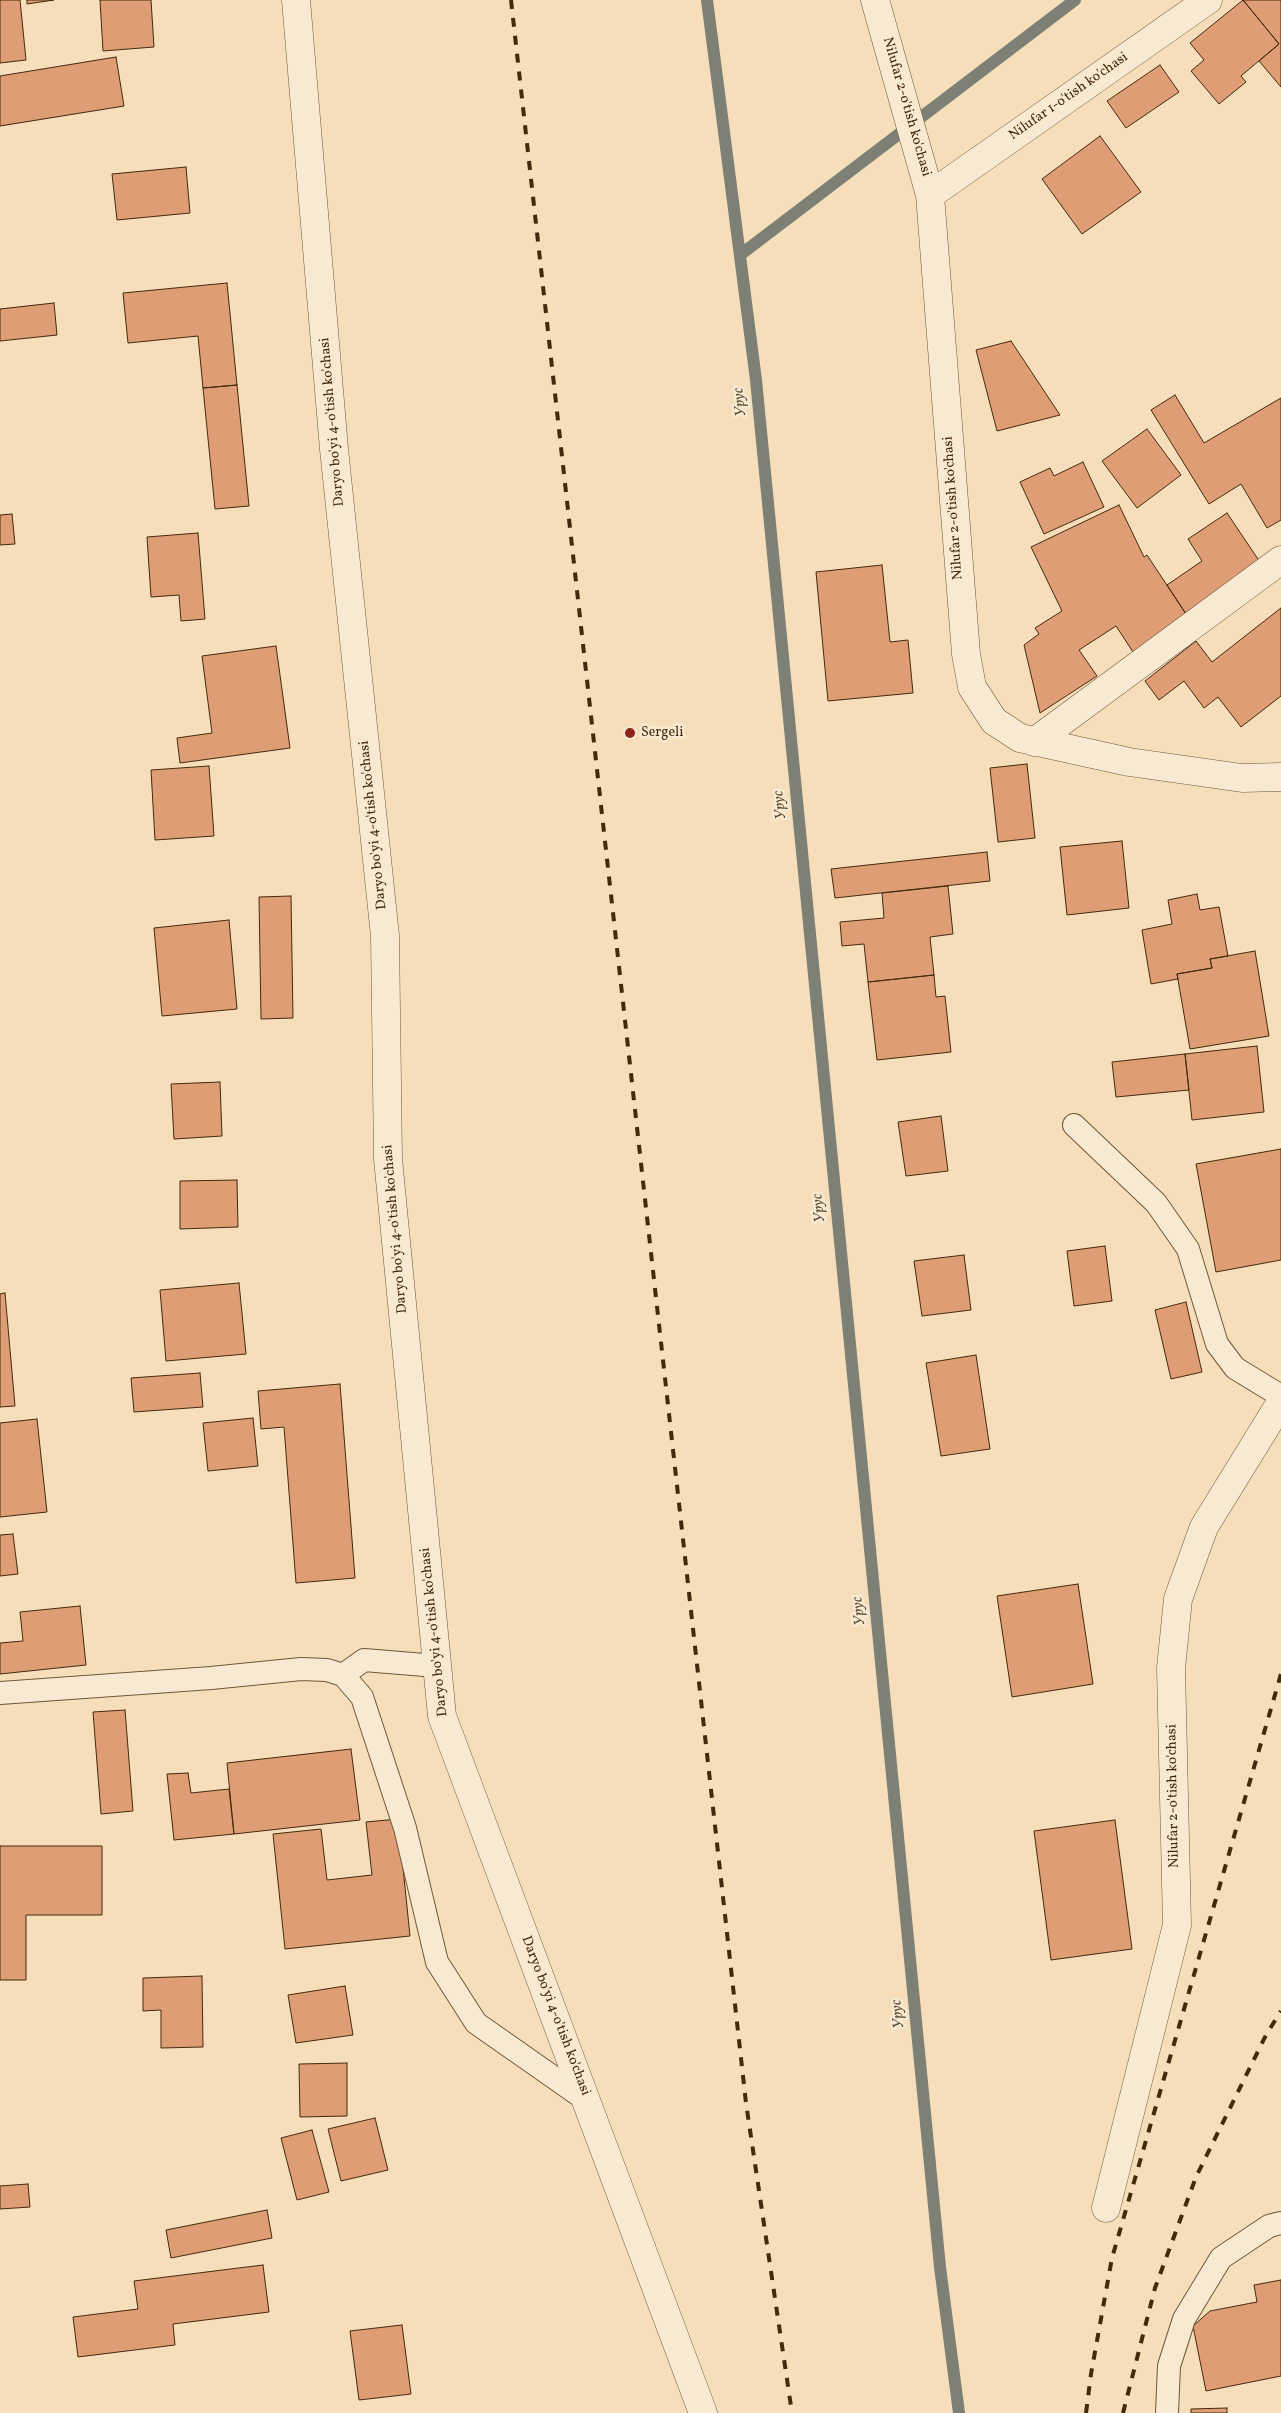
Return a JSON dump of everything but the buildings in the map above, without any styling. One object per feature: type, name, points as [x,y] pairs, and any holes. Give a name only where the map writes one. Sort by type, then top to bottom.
[{"type":"street","name":"Daryo bo'yi 4-o'tish ko'chasi","points":[[296,0],[334,449],[385,936],[388,1159],[442,1716],[703,2413]]},
{"type":"street","name":"Nilufar 2-o'tish ko'chasi","points":[[875,0],[930,195],[966,654],[972,688],[994,721],[1020,738],[1138,764],[1242,778],[1281,777]]},
{"type":"street","name":"Nilufar 1-o'tish ko'chasi","points":[[930,195],[1208,0]]},
{"type":"street","points":[[1034,742],[1281,560]]},
{"type":"street","name":"Nilufar 2-o'tish ko'chasi","points":[[1106,2208],[1177,1925],[1171,1668],[1178,1599],[1204,1526],[1281,1402]]},
{"type":"lane","points":[[1074,1125],[1156,1203],[1188,1249],[1217,1344],[1235,1368],[1281,1396]]},
{"type":"lane","points":[[343,1675],[364,1660],[437,1666]]},
{"type":"lane","points":[[0,1693],[211,1678],[301,1669],[328,1670],[343,1675],[362,1697],[405,1828],[437,1962],[476,2023],[586,2100]]},
{"type":"lane","points":[[1167,2413],[1169,2366],[1184,2319],[1221,2258],[1269,2226],[1281,2223]]},
{"type":"waterway","name":"Урус","points":[[707,0],[756,380],[940,2267],[959,2413]]},
{"type":"waterway","points":[[740,255],[1075,0]]},
{"type":"railway","points":[[511,0],[746,2103],[792,2413]]},
{"type":"railway","points":[[1086,2413],[1091,2374],[1112,2258],[1281,1674]]},
{"type":"railway","points":[[1123,2413],[1155,2288],[1196,2177],[1266,2035],[1281,2011]]},
{"type":"place","name":"Sergeli","points":[[630,733]]}]
